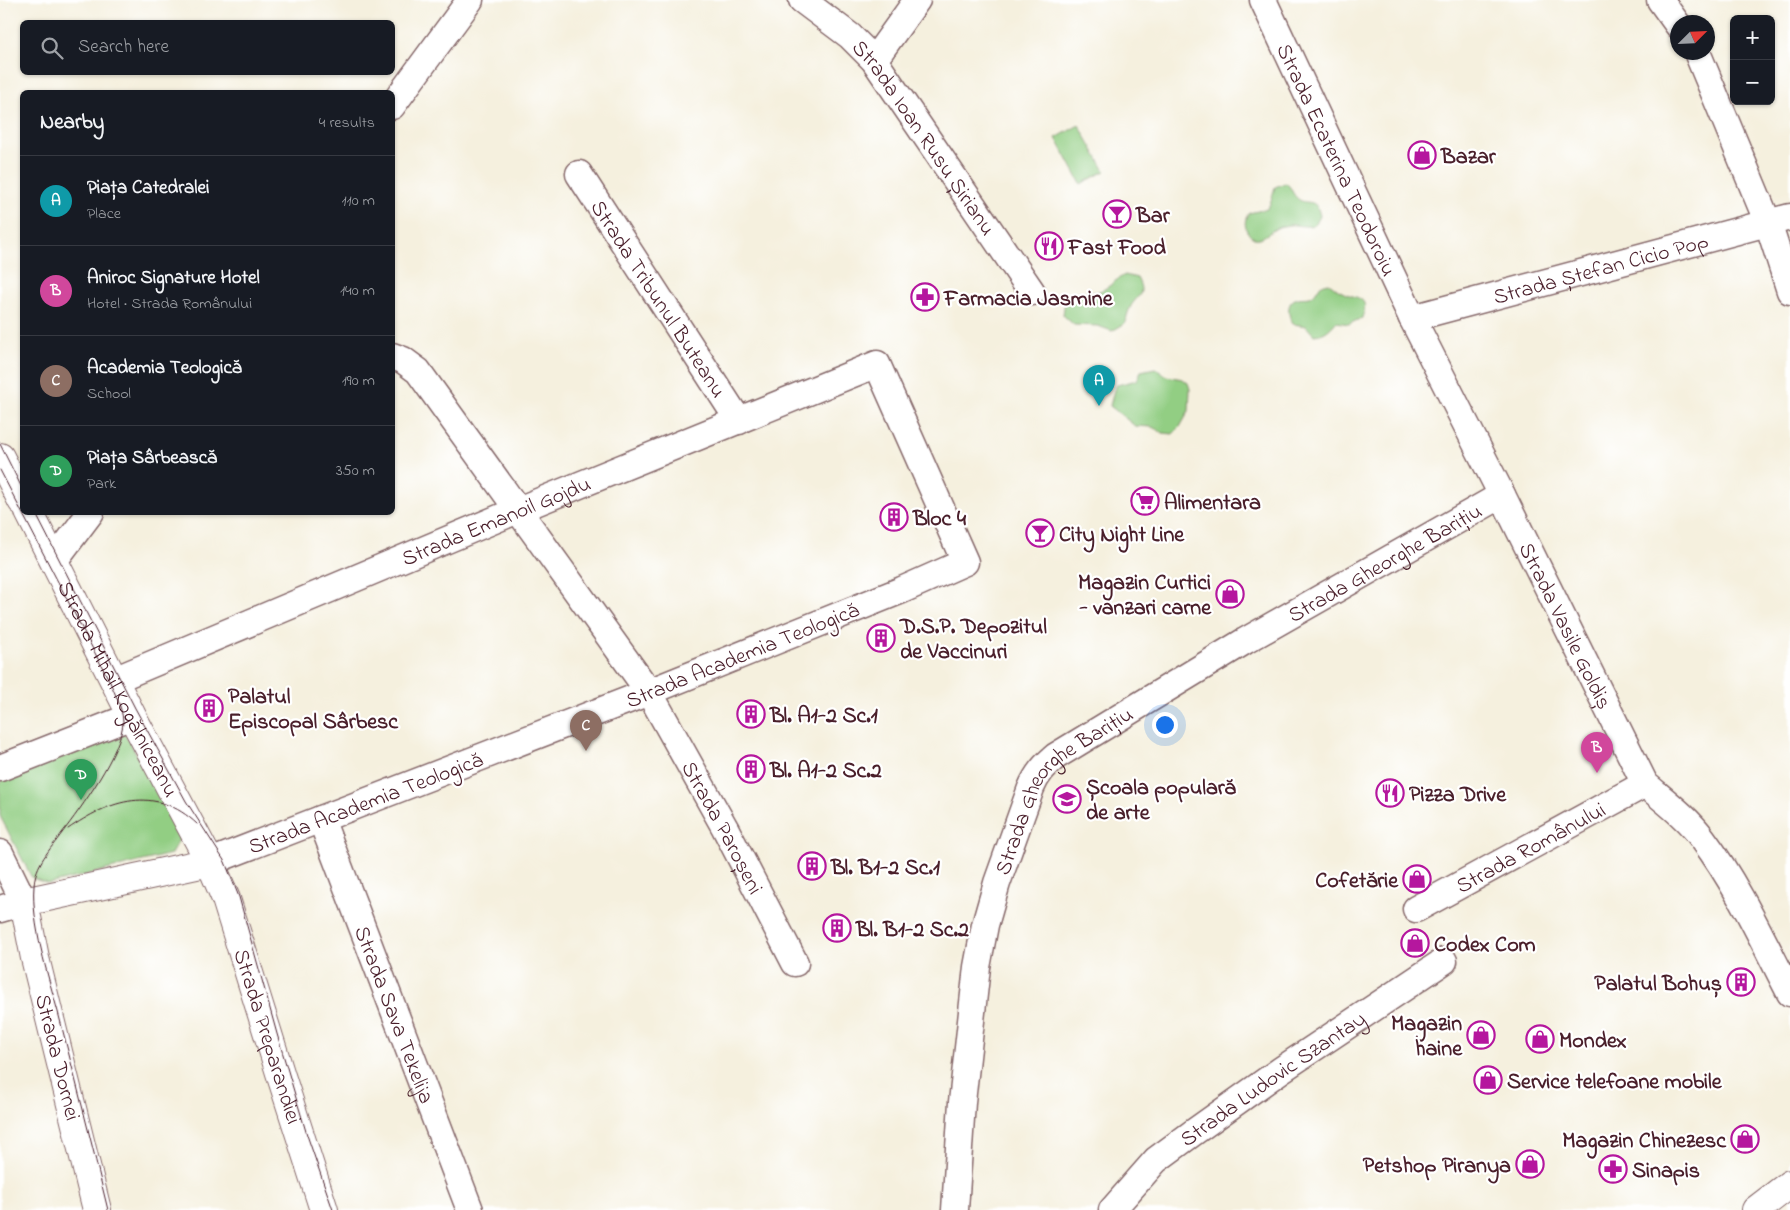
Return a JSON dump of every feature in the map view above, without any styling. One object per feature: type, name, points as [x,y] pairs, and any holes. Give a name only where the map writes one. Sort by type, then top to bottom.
[{"type":"main road","points":[[0,457],[20,496]]},
{"type":"main road","name":"Strada Mihail Kogălniceanu","points":[[31,515],[132,716],[210,862]]},
{"type":"main road","points":[[12,906],[210,862]]},
{"type":"main road","name":"Strada Preparandiei","points":[[210,862],[226,899],[283,1085],[324,1210]]},
{"type":"main road","name":"Strada Dornei","points":[[12,906],[37,968],[97,1210]]},
{"type":"main road","points":[[1756,1210],[1790,1184]]},
{"type":"street","points":[[395,102],[470,0]]},
{"type":"street","name":"Strada Ioan Rusu Șirianu","points":[[802,0],[850,36],[874,60],[1032,292]]},
{"type":"street","points":[[874,60],[918,0]]},
{"type":"street","name":"Strada Ecaterina Teodoroiu","points":[[1263,0],[1412,318]]},
{"type":"street","points":[[1660,0],[1671,15]]},
{"type":"street","points":[[1678,0],[1683,15]]},
{"type":"street","points":[[1700,60],[1779,220],[1790,291]]},
{"type":"street","name":"Strada Tribunul Buteanu","points":[[579,174],[739,421]]},
{"type":"street","name":"Strada Ștefan Cicio Pop","points":[[1412,318],[1779,220]]},
{"type":"street","name":"Strada Vasile Goldiș","points":[[1412,318],[1645,784],[1673,807],[1703,838],[1730,880],[1790,992]]},
{"type":"street","name":"Strada Paroșeni","points":[[395,357],[403,360],[418,371],[650,692],[725,828],[795,963]]},
{"type":"street","name":"Strada Emanoil Gojdu","points":[[114,680],[518,510],[877,364],[964,562]]},
{"type":"street","name":"Strada Gheorghe Barițiu","points":[[955,1210],[962,1102],[977,967],[985,925],[997,882],[1031,788],[1043,766],[1056,756],[1245,641],[1502,495]]},
{"type":"street","points":[[54,561],[89,515]]},
{"type":"street","name":"Strada Academia Teologică","points":[[210,862],[650,692],[902,590],[964,562]]},
{"type":"street","points":[[0,768],[132,716]]},
{"type":"street","name":"Strada Românului","points":[[1416,909],[1645,784]]},
{"type":"street","name":"Strada Sava Tekelija","points":[[321,818],[470,1210]]},
{"type":"street","points":[[0,853],[12,906]]},
{"type":"street","name":"Strada Ludovic Szantay","points":[[1112,1210],[1156,1160],[1281,1070],[1444,961]]},
{"type":"green space","points":[[1079,125],[1105,171],[1081,184],[1056,138]]},
{"type":"green space","points":[[1285,183],[1300,200],[1313,203],[1316,206],[1320,216],[1318,220],[1310,226],[1292,225],[1280,227],[1262,237],[1254,238],[1250,236],[1245,221],[1249,213],[1267,209],[1275,187]]},
{"type":"green space","points":[[1125,275],[1137,278],[1141,292],[1132,304],[1124,324],[1112,331],[1098,326],[1074,325],[1063,315],[1065,299],[1071,295],[1080,292],[1092,293],[1102,290]]},
{"type":"green space","points":[[1329,283],[1340,291],[1363,302],[1364,311],[1362,318],[1349,324],[1336,322],[1321,334],[1314,335],[1306,326],[1293,324],[1289,313],[1291,302],[1298,298],[1310,297],[1321,285]]},
{"type":"green space","points":[[1155,368],[1166,376],[1183,379],[1188,383],[1190,389],[1189,411],[1180,427],[1173,434],[1163,433],[1152,427],[1135,426],[1110,406],[1117,385],[1137,380],[1141,371]]},
{"type":"green space","points":[[106,734],[125,734],[182,834],[171,854],[49,884],[32,878],[0,816],[0,783],[5,778]]},
{"type":"tram line","points":[[0,444],[20,484]]},
{"type":"tram line","points":[[0,470],[20,509]]},
{"type":"tram line","points":[[23,515],[110,682],[118,701],[123,721],[116,748],[108,763],[79,810],[40,864],[34,886],[35,916],[41,949],[108,1210]]},
{"type":"tram line","points":[[37,515],[135,708],[186,801],[225,862],[239,897],[307,1135],[333,1210]]},
{"type":"tram line","points":[[68,829],[100,810],[116,804],[149,800],[165,804],[181,812],[197,824]]},
{"type":"place","name":"Bazar","points":[[1422,155]]},
{"type":"place","name":"Bar","points":[[1117,214]]},
{"type":"place","name":"Fast Food","points":[[1049,246]]},
{"type":"place","name":"Farmacia Jasmine","points":[[925,297]]},
{"type":"place","name":"Piața Catedralei","points":[[1099,406]]},
{"type":"place","name":"Alimentara","points":[[1145,501]]},
{"type":"place","name":"Bloc 4","points":[[894,517]]},
{"type":"place","name":"City Night Line","points":[[1040,533]]},
{"type":"place","name":"Magazin Curtici - vanzari carne","points":[[1230,594]]},
{"type":"place","name":"D.S.P. Depozitul de Vaccinuri","points":[[881,638]]},
{"type":"place","name":"Palatul Episcopal Sârbesc","points":[[209,708]]},
{"type":"place","name":"Bl. A1-2 Sc.1","points":[[751,714]]},
{"type":"place","name":"Academia Teologică","points":[[586,751]]},
{"type":"place","name":"Bl. A1-2 Sc.2","points":[[751,769]]},
{"type":"place","name":"Aniroc Signature Hotel","points":[[1597,773]]},
{"type":"place","name":"Pizza Drive","points":[[1390,793]]},
{"type":"place","name":"Școala populară de arte","points":[[1067,799]]},
{"type":"place","name":"Piața Sârbească","points":[[81,800]]},
{"type":"place","name":"Bl. B1-2 Sc.1","points":[[812,866]]},
{"type":"place","name":"Cofetărie","points":[[1417,879]]},
{"type":"place","name":"Bl. B1-2 Sc.2","points":[[837,928]]},
{"type":"place","name":"Codex Com","points":[[1415,943]]},
{"type":"place","name":"Palatul Bohuș","points":[[1741,982]]},
{"type":"place","name":"Magazin haine","points":[[1481,1035]]},
{"type":"place","name":"Mondex","points":[[1540,1039]]},
{"type":"place","name":"Service telefoane mobile","points":[[1488,1080]]},
{"type":"place","name":"Magazin Chinezesc","points":[[1745,1139]]},
{"type":"place","name":"Petshop Piranya","points":[[1530,1164]]},
{"type":"place","name":"Sinapis","points":[[1613,1169]]}]
